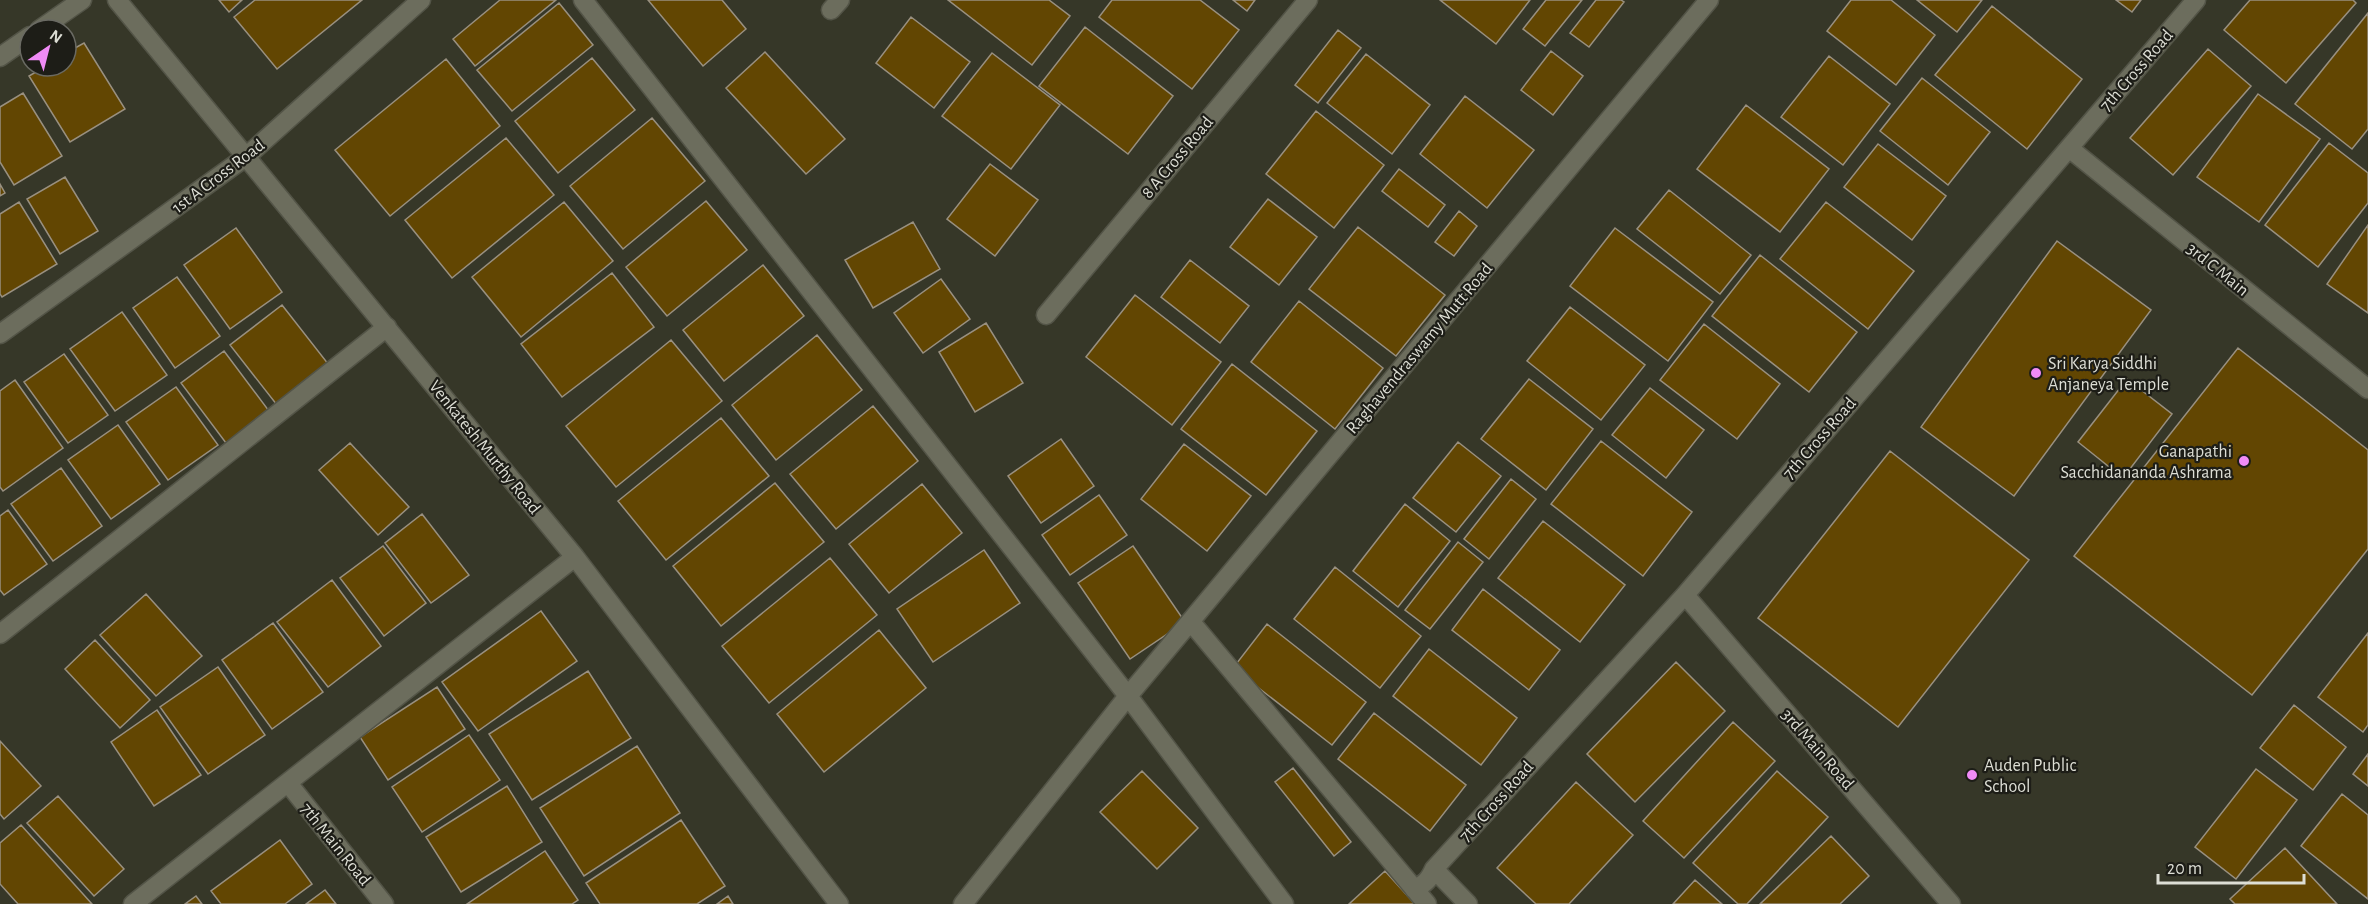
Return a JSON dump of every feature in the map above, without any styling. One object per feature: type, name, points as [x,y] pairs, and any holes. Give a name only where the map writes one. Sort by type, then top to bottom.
[{"type":"street","points":[[56,18],[82,0]]},
{"type":"street","name":"Venkatesh Murthy Road","points":[[117,0],[575,557],[839,904]]},
{"type":"street","name":"1st A Cross Road","points":[[0,334],[247,156],[421,0]]},
{"type":"street","points":[[583,0],[1128,696],[1284,904]]},
{"type":"street","name":"8 A Cross Road","points":[[1046,315],[1308,0]]},
{"type":"street","name":"Raghavendraswamy Mutt Road","points":[[963,904],[1128,696],[1709,0]]},
{"type":"street","name":"7th Cross Road","points":[[1414,889],[1424,885],[1434,869],[1685,595],[2196,0]]},
{"type":"street","points":[[0,57],[18,44]]},
{"type":"street","name":"3rd C Main","points":[[2069,148],[2368,390]]},
{"type":"street","points":[[0,634],[387,327]]},
{"type":"street","points":[[133,904],[575,557]]},
{"type":"street","name":"3rd Main Road","points":[[1685,595],[1951,904]]},
{"type":"street","points":[[1191,622],[1427,904]]},
{"type":"street","name":"7th Main Road","points":[[288,783],[384,904]]},
{"type":"street","points":[[1434,869],[1468,904]]},
{"type":"building","points":[[219,0],[242,0],[229,12]]},
{"type":"building","points":[[255,0],[362,0],[277,69],[234,17]]},
{"type":"building","points":[[500,0],[556,0],[475,66],[453,39]]},
{"type":"building","points":[[648,0],[722,0],[746,29],[703,66]]},
{"type":"building","points":[[948,0],[1049,0],[1070,16],[1032,65]]},
{"type":"building","points":[[1112,0],[1200,0],[1239,30],[1192,89],[1099,17]]},
{"type":"building","points":[[1233,0],[1255,0],[1247,11]]},
{"type":"building","points":[[1440,0],[1530,0],[1496,44]]},
{"type":"building","points":[[1546,0],[1582,0],[1545,46],[1523,29]]},
{"type":"building","points":[[1596,0],[1624,2],[1589,47],[1570,33]]},
{"type":"building","points":[[1851,0],[1891,0],[1935,35],[1896,85],[1827,31]]},
{"type":"building","points":[[1917,0],[1982,0],[1957,32]]},
{"type":"building","points":[[2116,0],[2141,0],[2132,12]]},
{"type":"building","points":[[2250,0],[2353,0],[2356,3],[2286,83],[2224,30]]},
{"type":"building","points":[[559,3],[593,45],[512,111],[477,70]]},
{"type":"building","points":[[1992,6],[2082,79],[2027,149],[1935,75]]},
{"type":"building","points":[[2368,13],[2368,129],[2352,149],[2295,104]]},
{"type":"building","points":[[911,17],[970,62],[934,108],[876,63]]},
{"type":"building","points":[[1085,27],[1173,96],[1128,154],[1039,86]]},
{"type":"building","points":[[1338,30],[1361,48],[1318,103],[1295,85]]},
{"type":"building","points":[[84,43],[125,109],[70,142],[30,78],[78,78],[78,46]]},
{"type":"building","points":[[2208,49],[2251,86],[2173,175],[2130,138]]},
{"type":"building","points":[[1551,51],[1583,76],[1553,115],[1521,90]]},
{"type":"building","points":[[765,52],[845,139],[806,174],[726,88]]},
{"type":"building","points":[[992,53],[1060,105],[1011,169],[942,116]]},
{"type":"building","points":[[1366,54],[1430,105],[1392,154],[1327,103]]},
{"type":"building","points":[[1829,56],[1890,104],[1843,165],[1781,117]]},
{"type":"building","points":[[592,58],[635,110],[558,173],[515,121]]},
{"type":"building","points":[[446,59],[500,126],[390,216],[335,150]]},
{"type":"building","points":[[1922,78],[1990,132],[1948,185],[1880,131]]},
{"type":"building","points":[[23,93],[62,156],[14,185],[0,162],[0,107]]},
{"type":"building","points":[[2258,94],[2320,139],[2259,222],[2197,177]]},
{"type":"building","points":[[1465,96],[1534,150],[1487,208],[1420,154]]},
{"type":"building","points":[[1746,105],[1829,169],[1780,232],[1697,169]]},
{"type":"building","points":[[1316,111],[1384,165],[1334,228],[1266,174]]},
{"type":"building","points":[[652,118],[705,181],[623,249],[570,186]]},
{"type":"building","points":[[506,138],[554,195],[452,278],[405,220]]},
{"type":"building","points":[[2329,143],[2368,173],[2368,203],[2318,267],[2265,225]]},
{"type":"building","points":[[1878,144],[1946,196],[1912,240],[1844,187]]},
{"type":"building","points":[[990,164],[1038,200],[995,256],[947,219]]},
{"type":"building","points":[[1399,169],[1445,205],[1428,227],[1382,191]]},
{"type":"building","points":[[65,177],[98,231],[60,254],[27,199]]},
{"type":"building","points":[[0,184],[5,193],[0,196]]},
{"type":"building","points":[[1669,190],[1751,255],[1720,294],[1637,229]]},
{"type":"building","points":[[1268,199],[1317,237],[1279,285],[1230,247]]},
{"type":"building","points":[[706,201],[747,250],[667,316],[626,267]]},
{"type":"building","points":[[19,202],[57,264],[2,297],[0,294],[0,214]]},
{"type":"building","points":[[564,202],[613,261],[521,337],[472,277]]},
{"type":"building","points":[[1826,202],[1914,271],[1868,329],[1780,259]]},
{"type":"building","points":[[1459,211],[1477,226],[1454,256],[1435,242]]},
{"type":"building","points":[[913,222],[940,269],[873,308],[845,260]]},
{"type":"building","points":[[2368,225],[2368,313],[2327,284]]},
{"type":"building","points":[[1358,227],[1445,295],[1396,356],[1309,289]]},
{"type":"building","points":[[236,228],[282,292],[230,329],[184,265]]},
{"type":"building","points":[[1615,228],[1713,302],[1668,361],[1570,286]]},
{"type":"building","points":[[2057,241],[2151,310],[2014,496],[1921,427]]},
{"type":"building","points":[[1760,255],[1857,332],[1809,392],[1712,316]]},
{"type":"building","points":[[1190,260],[1249,306],[1220,343],[1161,297]]},
{"type":"building","points":[[763,265],[804,316],[724,381],[683,330]]},
{"type":"building","points":[[612,273],[654,327],[562,397],[521,344]]},
{"type":"building","points":[[177,277],[220,336],[175,368],[133,308]]},
{"type":"building","points":[[941,279],[970,319],[923,353],[894,313]]},
{"type":"building","points":[[1135,295],[1221,362],[1172,425],[1086,357]]},
{"type":"building","points":[[1299,301],[1383,368],[1335,429],[1251,362]]},
{"type":"building","points":[[282,305],[329,365],[277,405],[230,345]]},
{"type":"building","points":[[1570,307],[1645,365],[1601,420],[1527,361]]},
{"type":"building","points":[[122,312],[167,375],[115,411],[70,349]]},
{"type":"building","points":[[986,323],[1023,383],[975,412],[939,352]]},
{"type":"building","points":[[1704,324],[1780,384],[1737,439],[1660,380]]},
{"type":"building","points":[[817,335],[862,390],[776,460],[732,405]]},
{"type":"building","points":[[671,340],[722,401],[616,487],[566,426]]},
{"type":"building","points":[[2238,348],[2368,450],[2368,549],[2252,695],[2074,556]]},
{"type":"building","points":[[224,351],[269,411],[226,443],[181,383]]},
{"type":"building","points":[[64,354],[108,415],[68,443],[24,382]]},
{"type":"building","points":[[1232,364],[1317,431],[1266,495],[1181,429]]},
{"type":"building","points":[[1529,379],[1593,429],[1546,490],[1481,439]]},
{"type":"building","points":[[2127,379],[2172,414],[2123,478],[2078,442]]},
{"type":"building","points":[[15,380],[63,448],[3,491],[0,487],[0,391]]},
{"type":"building","points":[[176,387],[218,445],[168,480],[126,422]]},
{"type":"building","points":[[1650,388],[1704,430],[1666,478],[1612,435]]},
{"type":"building","points":[[873,406],[918,461],[836,529],[790,474]]},
{"type":"building","points":[[721,418],[769,476],[666,560],[618,501]]},
{"type":"building","points":[[118,425],[160,484],[111,519],[68,460]]},
{"type":"building","points":[[1061,439],[1094,486],[1041,523],[1008,476]]},
{"type":"building","points":[[1601,441],[1692,512],[1643,576],[1551,504]]},
{"type":"building","points":[[1458,442],[1501,476],[1456,532],[1413,498]]},
{"type":"building","points":[[350,443],[409,507],[378,535],[319,470]]},
{"type":"building","points":[[1184,444],[1251,496],[1207,551],[1141,499]]},
{"type":"building","points":[[1890,451],[2029,560],[1898,727],[1758,618]]},
{"type":"building","points":[[61,468],[102,526],[53,561],[11,504]]},
{"type":"building","points":[[1511,479],[1536,499],[1489,559],[1464,539]]},
{"type":"building","points":[[775,483],[824,542],[721,626],[673,566]]},
{"type":"building","points":[[922,484],[962,533],[889,593],[849,544]]},
{"type":"building","points":[[1099,495],[1127,535],[1070,575],[1042,535]]},
{"type":"building","points":[[1405,504],[1450,541],[1398,607],[1353,571]]},
{"type":"building","points":[[8,510],[47,564],[4,595],[0,590],[0,516]]},
{"type":"building","points":[[422,514],[469,575],[431,603],[385,543]]},
{"type":"building","points":[[1543,521],[1625,585],[1580,642],[1498,578]]},
{"type":"building","points":[[1458,542],[1483,562],[1430,629],[1405,610]]},
{"type":"building","points":[[383,546],[426,603],[384,636],[340,578]]},
{"type":"building","points":[[1133,546],[1185,622],[1130,659],[1078,583]]},
{"type":"building","points":[[984,550],[1020,603],[933,662],[897,609]]},
{"type":"building","points":[[830,558],[877,615],[769,703],[722,646]]},
{"type":"building","points":[[1335,567],[1421,636],[1380,688],[1294,619]]},
{"type":"building","points":[[332,580],[381,646],[328,687],[277,622]]},
{"type":"building","points":[[1483,589],[1560,650],[1529,690],[1452,630]]},
{"type":"building","points":[[146,594],[202,656],[156,696],[100,635]]},
{"type":"building","points":[[541,611],[577,661],[478,731],[442,682]]},
{"type":"building","points":[[273,623],[323,692],[272,729],[222,660]]},
{"type":"building","points":[[1267,624],[1366,702],[1332,745],[1233,668]]},
{"type":"building","points":[[879,630],[926,688],[824,772],[777,714]]},
{"type":"building","points":[[2368,633],[2368,725],[2363,732],[2318,697]]},
{"type":"building","points":[[95,640],[150,700],[120,728],[65,669]]},
{"type":"building","points":[[1429,649],[1517,718],[1481,765],[1393,696]]},
{"type":"building","points":[[1676,662],[1725,711],[1635,802],[1587,754]]},
{"type":"building","points":[[218,667],[265,735],[208,774],[160,707]]},
{"type":"building","points":[[588,671],[631,738],[532,800],[489,734]]},
{"type":"building","points":[[437,687],[465,729],[388,780],[360,737]]},
{"type":"building","points":[[2294,705],[2346,747],[2313,790],[2260,748]]},
{"type":"building","points":[[157,710],[201,775],[154,806],[111,742]]},
{"type":"building","points":[[1374,713],[1466,785],[1430,831],[1338,759]]},
{"type":"building","points":[[1733,722],[1775,761],[1684,858],[1643,821]]},
{"type":"building","points":[[469,735],[500,780],[422,832],[392,787]]},
{"type":"building","points":[[0,741],[41,786],[4,819],[0,814]]},
{"type":"building","points":[[637,746],[680,813],[584,876],[540,808]]},
{"type":"building","points":[[2368,754],[2368,786],[2353,774]]},
{"type":"building","points":[[1293,768],[1351,842],[1334,856],[1275,782]]},
{"type":"building","points":[[2256,769],[2297,800],[2236,879],[2195,847]]},
{"type":"building","points":[[1142,771],[1198,828],[1157,869],[1100,812]]},
{"type":"building","points":[[1777,771],[1828,817],[1747,904],[1738,904],[1693,863]]},
{"type":"building","points":[[1576,782],[1633,835],[1569,904],[1536,904],[1497,868]]},
{"type":"building","points":[[507,786],[542,842],[461,892],[426,837]]},
{"type":"building","points":[[2342,794],[2368,815],[2368,899],[2301,846]]},
{"type":"building","points":[[58,796],[124,869],[94,896],[27,823]]},
{"type":"building","points":[[681,820],[725,886],[697,904],[600,904],[586,883]]},
{"type":"building","points":[[21,825],[92,904],[18,904],[0,884],[0,843]]},
{"type":"building","points":[[1831,836],[1869,876],[1840,904],[1760,904]]},
{"type":"building","points":[[280,840],[312,884],[285,904],[221,904],[211,891]]},
{"type":"building","points":[[2285,848],[2337,904],[2235,904],[2230,899]]},
{"type":"building","points":[[545,851],[578,900],[572,904],[467,904]]},
{"type":"building","points":[[1385,871],[1415,904],[1349,904]]},
{"type":"building","points":[[1695,880],[1722,904],[1673,904]]},
{"type":"building","points":[[325,890],[336,904],[306,904]]},
{"type":"building","points":[[196,896],[202,904],[185,904]]},
{"type":"building","points":[[728,896],[733,904],[717,904]]},
{"type":"place","name":"Sri Karya Siddhi Anjaneya Temple","points":[[2036,373]]},
{"type":"place","name":"Ganapathi Sacchidananda Ashrama","points":[[2244,461]]},
{"type":"place","name":"Auden Public School","points":[[1972,775]]}]
